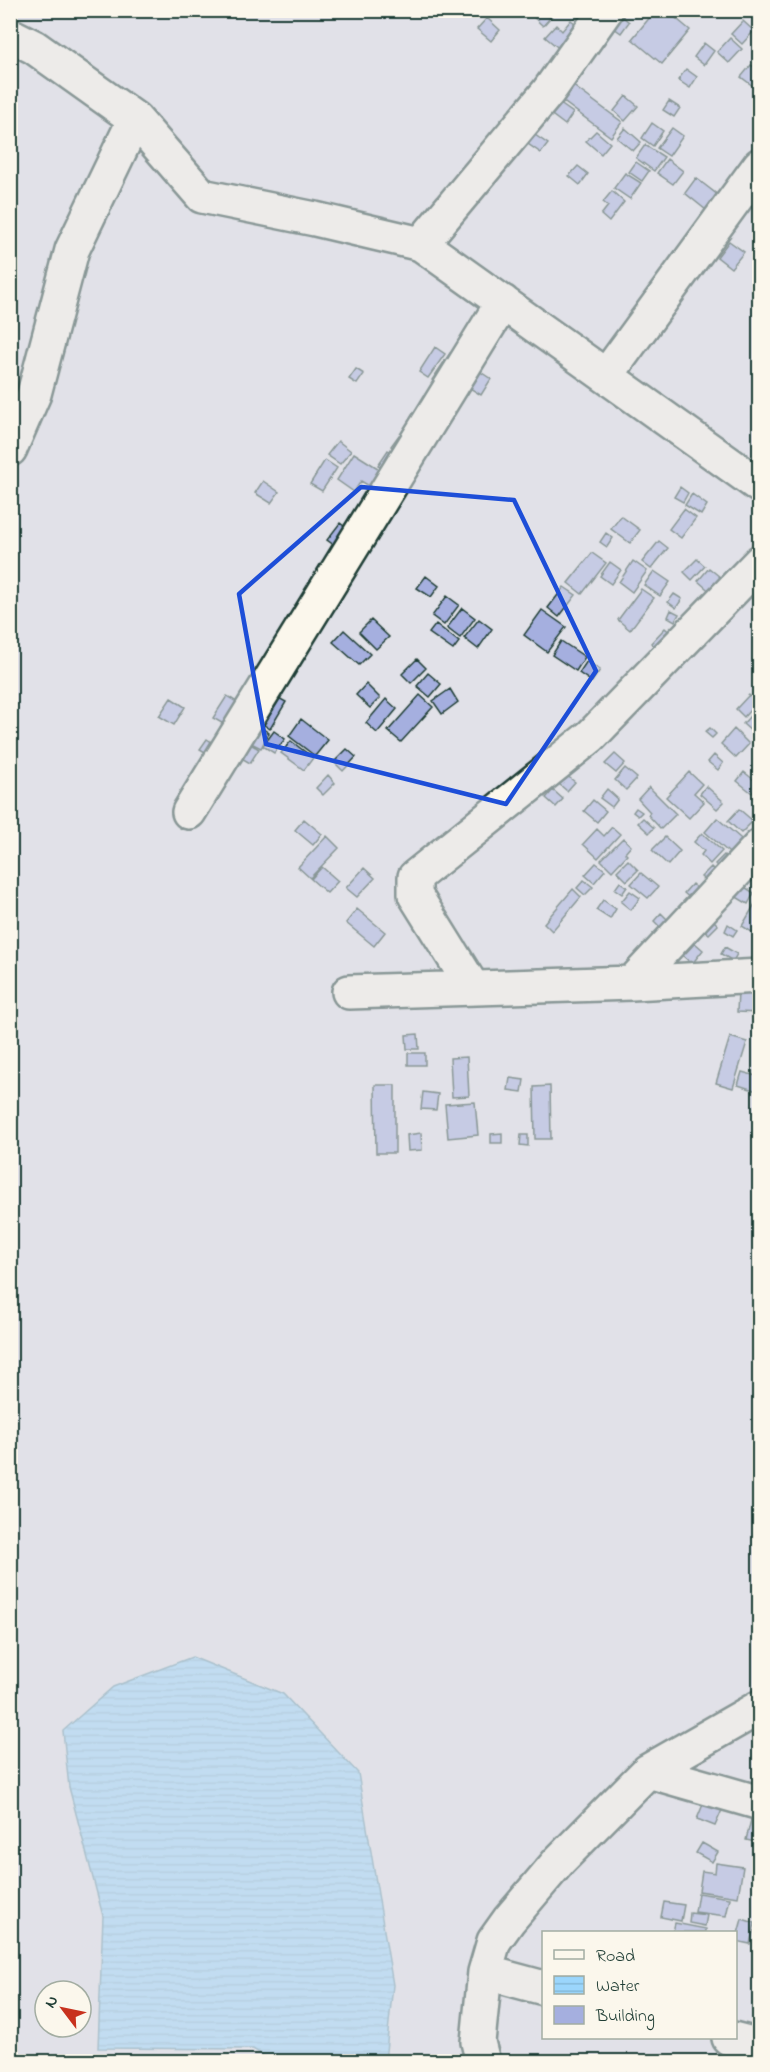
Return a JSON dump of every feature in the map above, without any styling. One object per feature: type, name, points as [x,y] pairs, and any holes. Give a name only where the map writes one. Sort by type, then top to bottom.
[{"type":"street","points":[[421,244],[548,92],[606,10]]},
{"type":"street","points":[[10,35],[34,47],[135,119],[202,196],[421,244],[759,486]]},
{"type":"street","points":[[10,449],[34,394],[72,250],[135,119]]},
{"type":"street","points":[[606,375],[759,165]]},
{"type":"street","points":[[189,812],[503,302]]},
{"type":"street","points":[[473,988],[415,894],[415,877],[591,736],[759,562]]},
{"type":"street","points":[[632,983],[759,846]]},
{"type":"street","points":[[349,992],[632,983],[759,976]]},
{"type":"street","points":[[483,2061],[478,2042],[485,1972],[494,1941],[509,1920],[559,1861],[648,1771],[759,1707]]},
{"type":"street","points":[[648,1771],[759,1803]]},
{"type":"street","points":[[485,1972],[542,1988]]},
{"type":"street","points":[[736,2039],[759,2046]]},
{"type":"highlighted area","points":[[361,487],[514,500],[596,671],[506,804],[266,744],[239,594]]},
{"type":"water","points":[[192,1657],[283,1694],[358,1773],[393,1985],[385,2061],[272,2061],[253,2049],[98,2048],[103,1916],[69,1787],[63,1731],[113,1687]]},
{"type":"building","points":[[457,10],[471,10],[465,17]]},
{"type":"building","points":[[533,10],[557,10],[543,26],[530,14]]},
{"type":"building","points":[[656,10],[666,10],[690,30],[662,64],[632,39]]},
{"type":"building","points":[[619,14],[629,22],[621,33],[610,25]]},
{"type":"building","points":[[487,18],[500,30],[491,41],[477,29]]},
{"type":"building","points":[[571,20],[580,27],[561,50],[545,37],[556,25],[562,31]]},
{"type":"building","points":[[743,21],[754,31],[742,44],[731,34]]},
{"type":"building","points":[[730,38],[742,49],[729,63],[717,52]]},
{"type":"building","points":[[704,43],[714,51],[704,65],[694,57]]},
{"type":"building","points":[[751,65],[760,71],[760,78],[753,86],[741,77]]},
{"type":"building","points":[[686,69],[697,77],[690,88],[678,80]]},
{"type":"building","points":[[572,85],[622,122],[611,137],[561,100]]},
{"type":"building","points":[[626,96],[638,106],[625,121],[614,111]]},
{"type":"building","points":[[556,101],[573,113],[565,125],[548,112]]},
{"type":"building","points":[[669,101],[680,108],[674,117],[663,110]]},
{"type":"building","points":[[652,123],[663,131],[653,146],[642,138]]},
{"type":"building","points":[[625,128],[641,142],[633,151],[617,138]]},
{"type":"building","points":[[672,128],[683,136],[669,156],[657,148]]},
{"type":"building","points":[[596,131],[610,143],[601,154],[586,141]]},
{"type":"building","points":[[535,135],[548,144],[541,153],[528,144]]},
{"type":"building","points":[[645,145],[664,157],[654,171],[636,158]]},
{"type":"building","points":[[667,159],[683,171],[673,184],[657,173]]},
{"type":"building","points":[[636,162],[649,171],[642,181],[629,172]]},
{"type":"building","points":[[578,166],[588,174],[580,185],[569,176]]},
{"type":"building","points":[[625,173],[641,183],[630,199],[614,188]]},
{"type":"building","points":[[696,178],[723,199],[711,214],[685,193]]},
{"type":"building","points":[[612,191],[624,202],[609,222],[601,215],[608,206],[603,202]]},
{"type":"building","points":[[729,241],[744,252],[731,268],[717,257]]},
{"type":"building","points":[[435,347],[445,354],[428,378],[419,372]]},
{"type":"building","points":[[450,353],[463,362],[445,388],[432,380]]},
{"type":"building","points":[[356,369],[364,374],[357,384],[349,379]]},
{"type":"building","points":[[476,369],[491,379],[481,395],[465,385]]},
{"type":"building","points":[[399,435],[411,443],[403,454],[391,446]]},
{"type":"building","points":[[338,441],[351,451],[340,464],[327,455]]},
{"type":"building","points":[[388,450],[400,458],[391,472],[378,465]]},
{"type":"building","points":[[354,453],[392,477],[381,493],[361,481],[354,492],[337,480]]},
{"type":"building","points":[[325,460],[337,468],[322,491],[310,484]]},
{"type":"building","points":[[263,481],[279,492],[271,503],[255,493]]},
{"type":"building","points":[[680,487],[688,493],[683,502],[674,497]]},
{"type":"building","points":[[692,494],[707,505],[701,515],[685,505]]},
{"type":"building","points":[[684,509],[696,518],[681,538],[669,529]]},
{"type":"building","points":[[353,513],[362,520],[341,550],[327,540],[340,523],[344,526]]},
{"type":"building","points":[[621,516],[640,530],[630,543],[611,529]]},
{"type":"building","points":[[606,533],[613,538],[607,547],[600,542]]},
{"type":"building","points":[[659,541],[668,548],[651,569],[642,562]]},
{"type":"building","points":[[592,553],[606,563],[582,594],[568,583]]},
{"type":"building","points":[[697,559],[705,566],[692,580],[684,572]]},
{"type":"building","points":[[633,561],[647,571],[632,592],[619,582]]},
{"type":"building","points":[[610,562],[621,570],[611,584],[600,576]]},
{"type":"building","points":[[709,568],[725,581],[714,595],[698,581]]},
{"type":"building","points":[[654,571],[670,582],[660,596],[644,585]]},
{"type":"building","points":[[426,576],[439,586],[431,597],[417,588]]},
{"type":"building","points":[[564,587],[576,595],[559,617],[548,608]]},
{"type":"building","points":[[641,589],[654,598],[630,630],[618,620]]},
{"type":"building","points":[[674,594],[682,599],[676,608],[668,602]]},
{"type":"building","points":[[447,596],[459,605],[444,625],[432,616]]},
{"type":"building","points":[[462,608],[475,618],[460,638],[447,628]]},
{"type":"building","points":[[542,610],[566,627],[547,652],[524,635]]},
{"type":"building","points":[[671,610],[679,614],[675,621],[668,617]]},
{"type":"building","points":[[479,619],[492,629],[478,649],[464,638]]},
{"type":"building","points":[[371,620],[389,637],[376,649],[359,632]]},
{"type":"building","points":[[436,624],[459,642],[453,650],[429,633]]},
{"type":"building","points":[[665,628],[675,637],[661,652],[651,643]]},
{"type":"building","points":[[344,630],[370,654],[359,665],[333,642]]},
{"type":"building","points":[[561,641],[585,657],[576,671],[552,655]]},
{"type":"building","points":[[417,659],[426,668],[411,683],[402,674]]},
{"type":"building","points":[[587,661],[600,670],[592,682],[579,673]]},
{"type":"building","points":[[428,673],[441,684],[430,697],[417,686]]},
{"type":"building","points":[[366,684],[380,698],[370,708],[356,695]]},
{"type":"building","points":[[450,689],[458,702],[442,714],[433,701]]},
{"type":"building","points":[[420,695],[433,707],[401,742],[388,731]]},
{"type":"building","points":[[749,695],[757,702],[744,717],[736,709]]},
{"type":"building","points":[[227,696],[240,704],[227,726],[213,718]]},
{"type":"building","points":[[275,696],[286,702],[270,729],[260,722]]},
{"type":"building","points":[[171,698],[185,707],[174,725],[159,716]]},
{"type":"building","points":[[386,699],[397,709],[377,733],[366,723]]},
{"type":"building","points":[[757,708],[760,710],[760,739],[743,724]]},
{"type":"building","points":[[301,719],[328,740],[315,756],[289,736]]},
{"type":"building","points":[[259,726],[269,733],[261,748],[249,742]]},
{"type":"building","points":[[710,728],[716,734],[712,738],[705,732]]},
{"type":"building","points":[[734,729],[749,744],[736,758],[721,744]]},
{"type":"building","points":[[274,731],[285,739],[274,753],[263,746]]},
{"type":"building","points":[[207,739],[216,745],[210,755],[200,749]]},
{"type":"building","points":[[291,741],[313,758],[304,770],[281,753]]},
{"type":"building","points":[[247,742],[259,749],[250,763],[238,756]]},
{"type":"building","points":[[347,749],[356,757],[343,771],[334,762]]},
{"type":"building","points":[[760,752],[760,766],[753,760]]},
{"type":"building","points":[[615,754],[625,763],[616,773],[605,764]]},
{"type":"building","points":[[714,755],[723,763],[718,770],[708,762]]},
{"type":"building","points":[[625,768],[637,778],[626,790],[615,780]]},
{"type":"building","points":[[689,772],[702,784],[694,793],[704,802],[689,818],[666,797]]},
{"type":"building","points":[[744,772],[759,784],[752,793],[737,781]]},
{"type":"building","points":[[328,775],[335,783],[323,795],[316,788]]},
{"type":"building","points":[[566,775],[575,782],[567,791],[559,784]]},
{"type":"building","points":[[706,786],[724,802],[717,809],[700,794]]},
{"type":"building","points":[[649,787],[676,814],[661,829],[638,799]]},
{"type":"building","points":[[607,789],[618,799],[612,807],[600,798]]},
{"type":"building","points":[[553,790],[563,799],[556,807],[546,798]]},
{"type":"building","points":[[593,800],[606,811],[597,822],[584,811]]},
{"type":"building","points":[[636,808],[642,812],[638,816],[633,812]]},
{"type":"building","points":[[739,809],[753,821],[741,833],[728,821]]},
{"type":"building","points":[[643,818],[654,828],[649,833],[638,823]]},
{"type":"building","points":[[717,818],[747,844],[735,858],[705,832]]},
{"type":"building","points":[[304,819],[322,834],[313,845],[295,830]]},
{"type":"building","points":[[612,827],[620,834],[598,858],[583,844],[597,829],[604,836]]},
{"type":"building","points":[[702,833],[722,851],[710,864],[701,855],[704,851],[694,842]]},
{"type":"building","points":[[327,836],[339,848],[310,878],[298,867]]},
{"type":"building","points":[[665,837],[680,851],[668,865],[652,850]]},
{"type":"building","points":[[623,838],[631,846],[625,853],[627,855],[612,871],[601,860]]},
{"type":"building","points":[[724,855],[731,861],[722,871],[715,864]]},
{"type":"building","points":[[628,860],[638,870],[627,881],[617,871]]},
{"type":"building","points":[[596,863],[605,870],[594,883],[585,875]]},
{"type":"building","points":[[322,867],[338,881],[327,893],[311,879]]},
{"type":"building","points":[[711,867],[718,874],[709,884],[701,877]]},
{"type":"building","points":[[364,868],[375,878],[357,897],[346,888]]},
{"type":"building","points":[[641,873],[658,887],[648,898],[631,884]]},
{"type":"building","points":[[584,880],[593,887],[585,895],[577,888]]},
{"type":"building","points":[[620,882],[627,887],[622,894],[615,889]]},
{"type":"building","points":[[692,884],[700,891],[692,900],[684,893]]},
{"type":"building","points":[[740,884],[754,893],[748,904],[733,895]]},
{"type":"building","points":[[573,889],[581,897],[552,931],[544,923]]},
{"type":"building","points":[[630,891],[640,898],[631,910],[621,902]]},
{"type":"building","points":[[760,897],[760,937],[742,926]]},
{"type":"building","points":[[603,900],[616,909],[610,919],[596,910]]},
{"type":"building","points":[[357,909],[385,932],[374,946],[346,923]]},
{"type":"building","points":[[661,913],[670,922],[663,930],[654,921]]},
{"type":"building","points":[[712,919],[718,925],[709,934],[703,929]]},
{"type":"building","points":[[728,924],[737,930],[733,936],[725,931]]},
{"type":"building","points":[[695,943],[703,950],[692,964],[683,956]]},
{"type":"building","points":[[725,947],[737,954],[733,961],[721,954]]},
{"type":"building","points":[[738,992],[760,993],[760,1013],[737,1012]]},
{"type":"building","points":[[418,1034],[419,1049],[407,1049],[406,1035]]},
{"type":"building","points":[[730,1037],[747,1042],[733,1088],[716,1083]]},
{"type":"building","points":[[408,1053],[425,1053],[425,1065],[408,1065]]},
{"type":"building","points":[[467,1057],[469,1096],[452,1097],[450,1058]]},
{"type":"building","points":[[742,1072],[760,1077],[760,1092],[738,1085]]},
{"type":"building","points":[[510,1078],[524,1080],[522,1092],[508,1090]]},
{"type":"building","points":[[375,1085],[395,1085],[395,1153],[376,1153]]},
{"type":"building","points":[[550,1086],[551,1139],[535,1139],[534,1087]]},
{"type":"building","points":[[423,1092],[438,1094],[436,1110],[421,1109]]},
{"type":"building","points":[[475,1102],[478,1135],[448,1138],[445,1104]]},
{"type":"building","points":[[421,1133],[422,1150],[408,1151],[407,1135]]},
{"type":"building","points":[[502,1133],[502,1143],[491,1143],[491,1134]]},
{"type":"building","points":[[521,1135],[528,1135],[528,1146],[520,1145]]},
{"type":"building","points":[[704,1802],[722,1810],[715,1826],[697,1819]]},
{"type":"building","points":[[751,1820],[760,1822],[760,1843],[746,1840]]},
{"type":"building","points":[[702,1843],[718,1852],[712,1862],[696,1853]]},
{"type":"building","points":[[716,1863],[743,1867],[738,1897],[699,1891],[702,1871],[715,1873]]},
{"type":"building","points":[[698,1893],[730,1898],[726,1916],[695,1912]]},
{"type":"building","points":[[664,1902],[684,1905],[681,1921],[661,1917]]},
{"type":"building","points":[[690,1913],[707,1915],[705,1926],[689,1923]]},
{"type":"building","points":[[742,1919],[755,1923],[750,1944],[737,1941]]},
{"type":"building","points":[[675,1923],[706,1929],[706,1931],[673,1931]]}]
